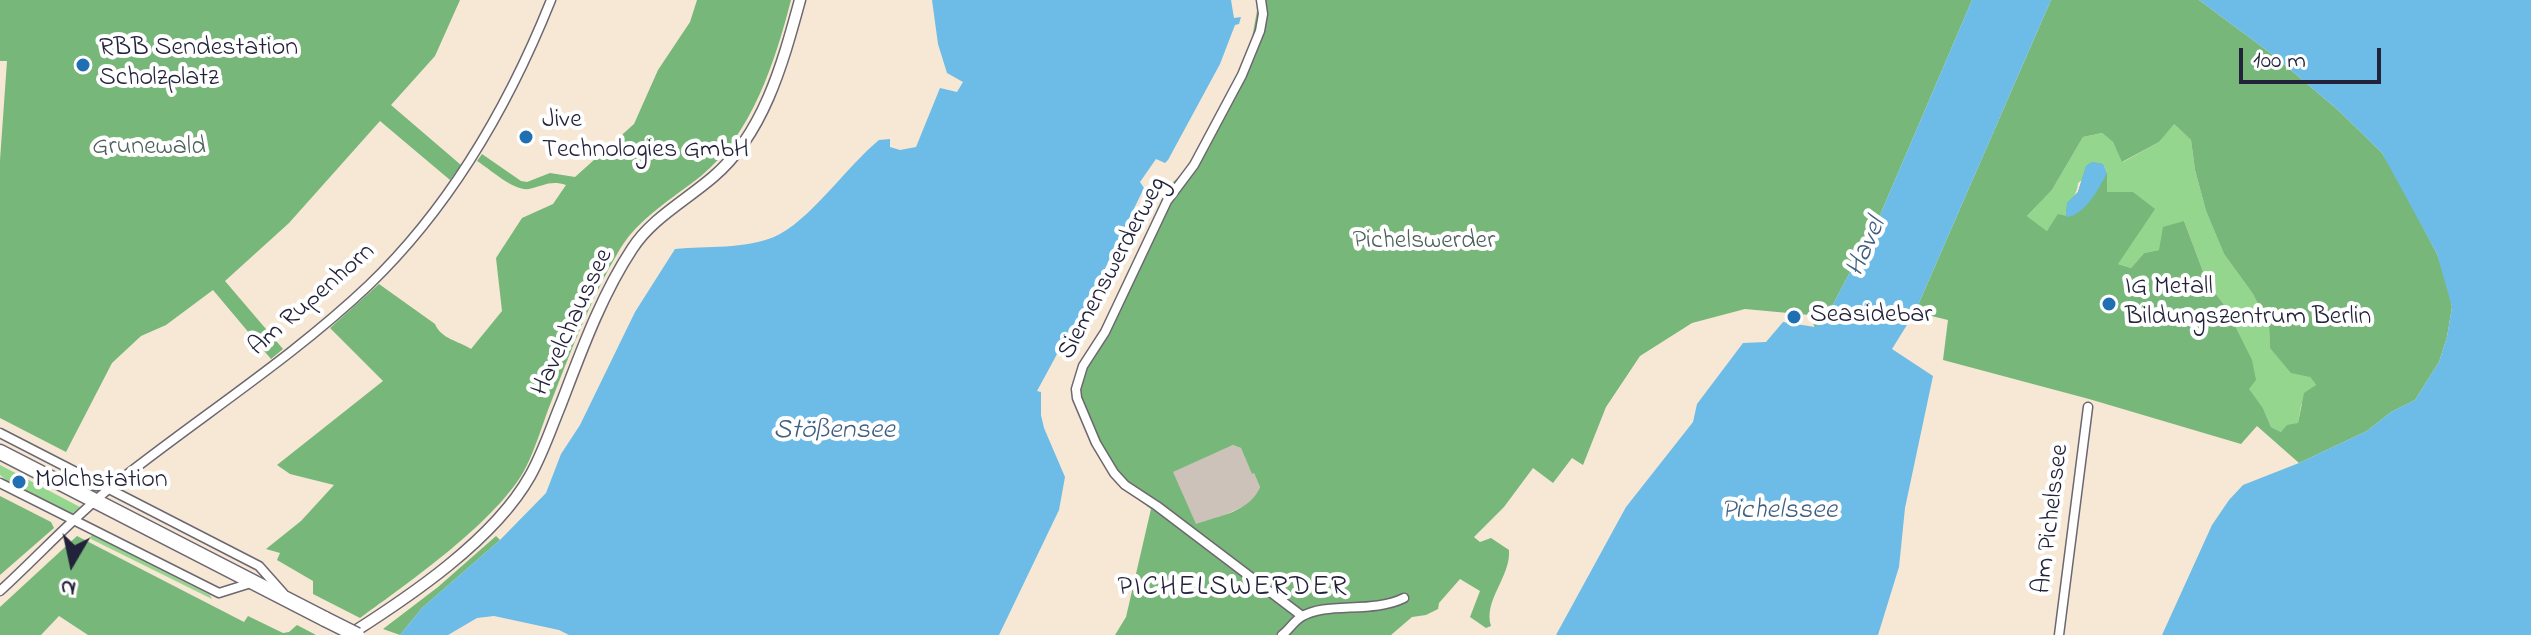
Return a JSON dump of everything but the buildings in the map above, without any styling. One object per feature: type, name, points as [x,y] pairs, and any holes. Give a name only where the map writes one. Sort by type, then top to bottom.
[{"type":"main road","points":[[0,452],[357,635]]},
{"type":"street","name":"Am Rupenhorn","points":[[0,591],[109,489],[326,323],[384,269],[427,219],[486,136],[533,45],[551,0]]},
{"type":"street","name":"Havelchaussee","points":[[349,635],[448,564],[518,496],[540,456],[589,334],[632,249],[649,227],[715,175],[733,156],[764,105],[781,67],[800,0]]},
{"type":"street","name":"Siemenswerderweg","points":[[1261,0],[1263,14],[1260,31],[1242,75],[1194,165],[1167,201],[1105,332],[1083,366],[1076,389],[1092,434],[1114,473],[1125,485],[1302,616]]},
{"type":"street","name":"Am Pichelssee","points":[[2059,635],[2088,407]]},
{"type":"street","points":[[0,433],[259,566],[288,600]]},
{"type":"street","points":[[39,472],[109,489]]},
{"type":"street","points":[[1,483],[219,593],[253,582]]},
{"type":"street","points":[[1282,635],[1302,616],[1329,610],[1378,607],[1404,598]]},
{"type":"shaded area","points":[[1233,445],[1241,448],[1254,473],[1260,487],[1256,496],[1251,503],[1196,525],[1172,472]]},
{"type":"green space","name":"Grunewald","points":[[0,0],[460,0],[435,56],[391,105],[461,165],[450,180],[380,121],[289,223],[225,281],[283,349],[271,359],[213,290],[166,325],[141,336],[112,363],[66,452],[0,418],[0,160],[7,61],[0,61]]},
{"type":"green space","points":[[697,0],[791,0],[769,72],[734,140],[701,176],[647,218],[628,238],[609,268],[564,369],[526,467],[496,508],[475,528],[360,618],[313,594],[313,581],[277,560],[280,553],[266,549],[301,521],[334,485],[290,474],[277,465],[383,381],[330,328],[379,284],[435,324],[446,336],[471,349],[502,311],[496,258],[522,218],[553,204],[566,185],[551,183],[523,189],[477,161],[482,154],[527,182],[550,173],[575,177],[634,124],[658,70],[690,22]]},
{"type":"green space","name":"Pichelswerder","points":[[1259,0],[1972,0],[1880,215],[1829,312],[1815,328],[1810,315],[1745,309],[1692,323],[1640,356],[1606,407],[1583,465],[1572,458],[1553,483],[1533,468],[1504,507],[1474,537],[1480,542],[1491,538],[1509,550],[1506,570],[1491,607],[1491,626],[1486,628],[1470,617],[1480,591],[1460,579],[1439,603],[1438,609],[1412,617],[1391,635],[1115,635],[1126,617],[1151,509],[1119,485],[1100,457],[1083,424],[1072,385],[1081,362],[1101,332],[1168,187],[1191,165],[1250,49]],"holes":[[[1233,445],[1241,448],[1260,487],[1241,508],[1196,524],[1173,472]]]},
{"type":"green space","points":[[2051,0],[2199,0],[2273,55],[2338,110],[2382,153],[2437,254],[2452,307],[2439,362],[2415,400],[2391,412],[2367,431],[2299,463],[2257,426],[2241,444],[1943,360],[1948,320],[1915,312]],"holes":[[[2174,124],[2191,140],[2206,211],[2224,254],[2253,294],[2269,326],[2270,348],[2291,373],[2310,377],[2316,385],[2304,393],[2298,423],[2287,425],[2281,432],[2271,427],[2263,408],[2249,389],[2256,380],[2252,360],[2225,306],[2207,282],[2184,221],[2163,227],[2159,250],[2144,253],[2131,268],[2118,264],[2155,209],[2133,192],[2107,192],[2107,173],[2103,164],[2092,162],[2086,166],[2078,192],[2067,203],[2066,216],[2058,214],[2047,231],[2027,216],[2052,190],[2083,137],[2102,133],[2113,142],[2122,162],[2159,142]]]},
{"type":"green space","points":[[2173,123],[2191,140],[2206,211],[2224,254],[2253,294],[2269,326],[2270,348],[2310,377],[2316,385],[2301,405],[2298,423],[2281,432],[2271,427],[2263,408],[2248,389],[2225,306],[2207,282],[2184,221],[2159,250],[2144,253],[2131,268],[2118,264],[2133,192],[2106,192],[2107,172],[2103,164],[2078,183],[2066,217],[2047,231],[2027,216],[2052,190],[2083,137],[2102,133],[2113,142],[2123,162],[2159,142]]},
{"type":"green space","points":[[0,465],[80,507],[71,515],[6,480],[0,475]]},
{"type":"green space","points":[[0,496],[51,522],[54,528],[0,575]]},
{"type":"green space","points":[[92,535],[210,595],[212,599],[89,538]]},
{"type":"green space","points":[[77,536],[244,622],[248,616],[283,633],[297,625],[316,635],[88,635],[59,616],[41,635],[0,635],[0,607]]},
{"type":"green space","points":[[496,536],[500,540],[422,608],[400,635],[383,629],[438,587]]},
{"type":"water","name":"Stößensee","points":[[932,0],[1231,0],[1234,18],[1241,17],[1220,64],[1168,160],[1165,163],[1156,159],[1140,182],[1144,188],[1080,320],[1069,332],[1037,391],[1041,392],[1044,428],[1065,477],[1059,510],[999,635],[569,635],[494,616],[477,618],[448,635],[400,635],[422,608],[500,540],[546,493],[561,454],[580,425],[635,312],[675,249],[738,245],[774,237],[801,219],[879,140],[890,139],[890,147],[900,150],[916,147],[940,88],[957,92],[963,82],[947,73],[938,44]]},
{"type":"water","name":"Pichelssee","points":[[1972,0],[2051,0],[1915,312],[1892,349],[1933,376],[1905,508],[1899,567],[1878,635],[1556,635],[1626,507],[1693,422],[1697,404],[1743,343],[1766,342],[1783,322],[1815,327],[1829,312],[1880,215]]},
{"type":"water","points":[[2199,0],[2531,0],[2531,635],[2162,635],[2212,525],[2229,500],[2243,485],[2367,431],[2391,412],[2415,400],[2439,362],[2452,307],[2437,254],[2382,153],[2338,110],[2273,55]]},
{"type":"water","points":[[2092,162],[2103,164],[2107,173],[2085,207],[2066,217],[2067,203],[2078,192],[2086,166]]},
{"type":"place","name":"RBB Sendestation Scholzplatz","points":[[83,65]]},
{"type":"place","name":"Jive Technologies GmbH","points":[[526,137]]},
{"type":"place","name":"IG Metall Bildungszentrum Berlin","points":[[2109,304]]},
{"type":"place","name":"Seasidebar","points":[[1794,317]]},
{"type":"place","name":"Molchstation","points":[[19,482]]},
{"type":"district","name":"PICHELSWERDER","points":[[1233,589]]},
{"type":"water label","name":"Havel","points":[[1868,248]]}]
